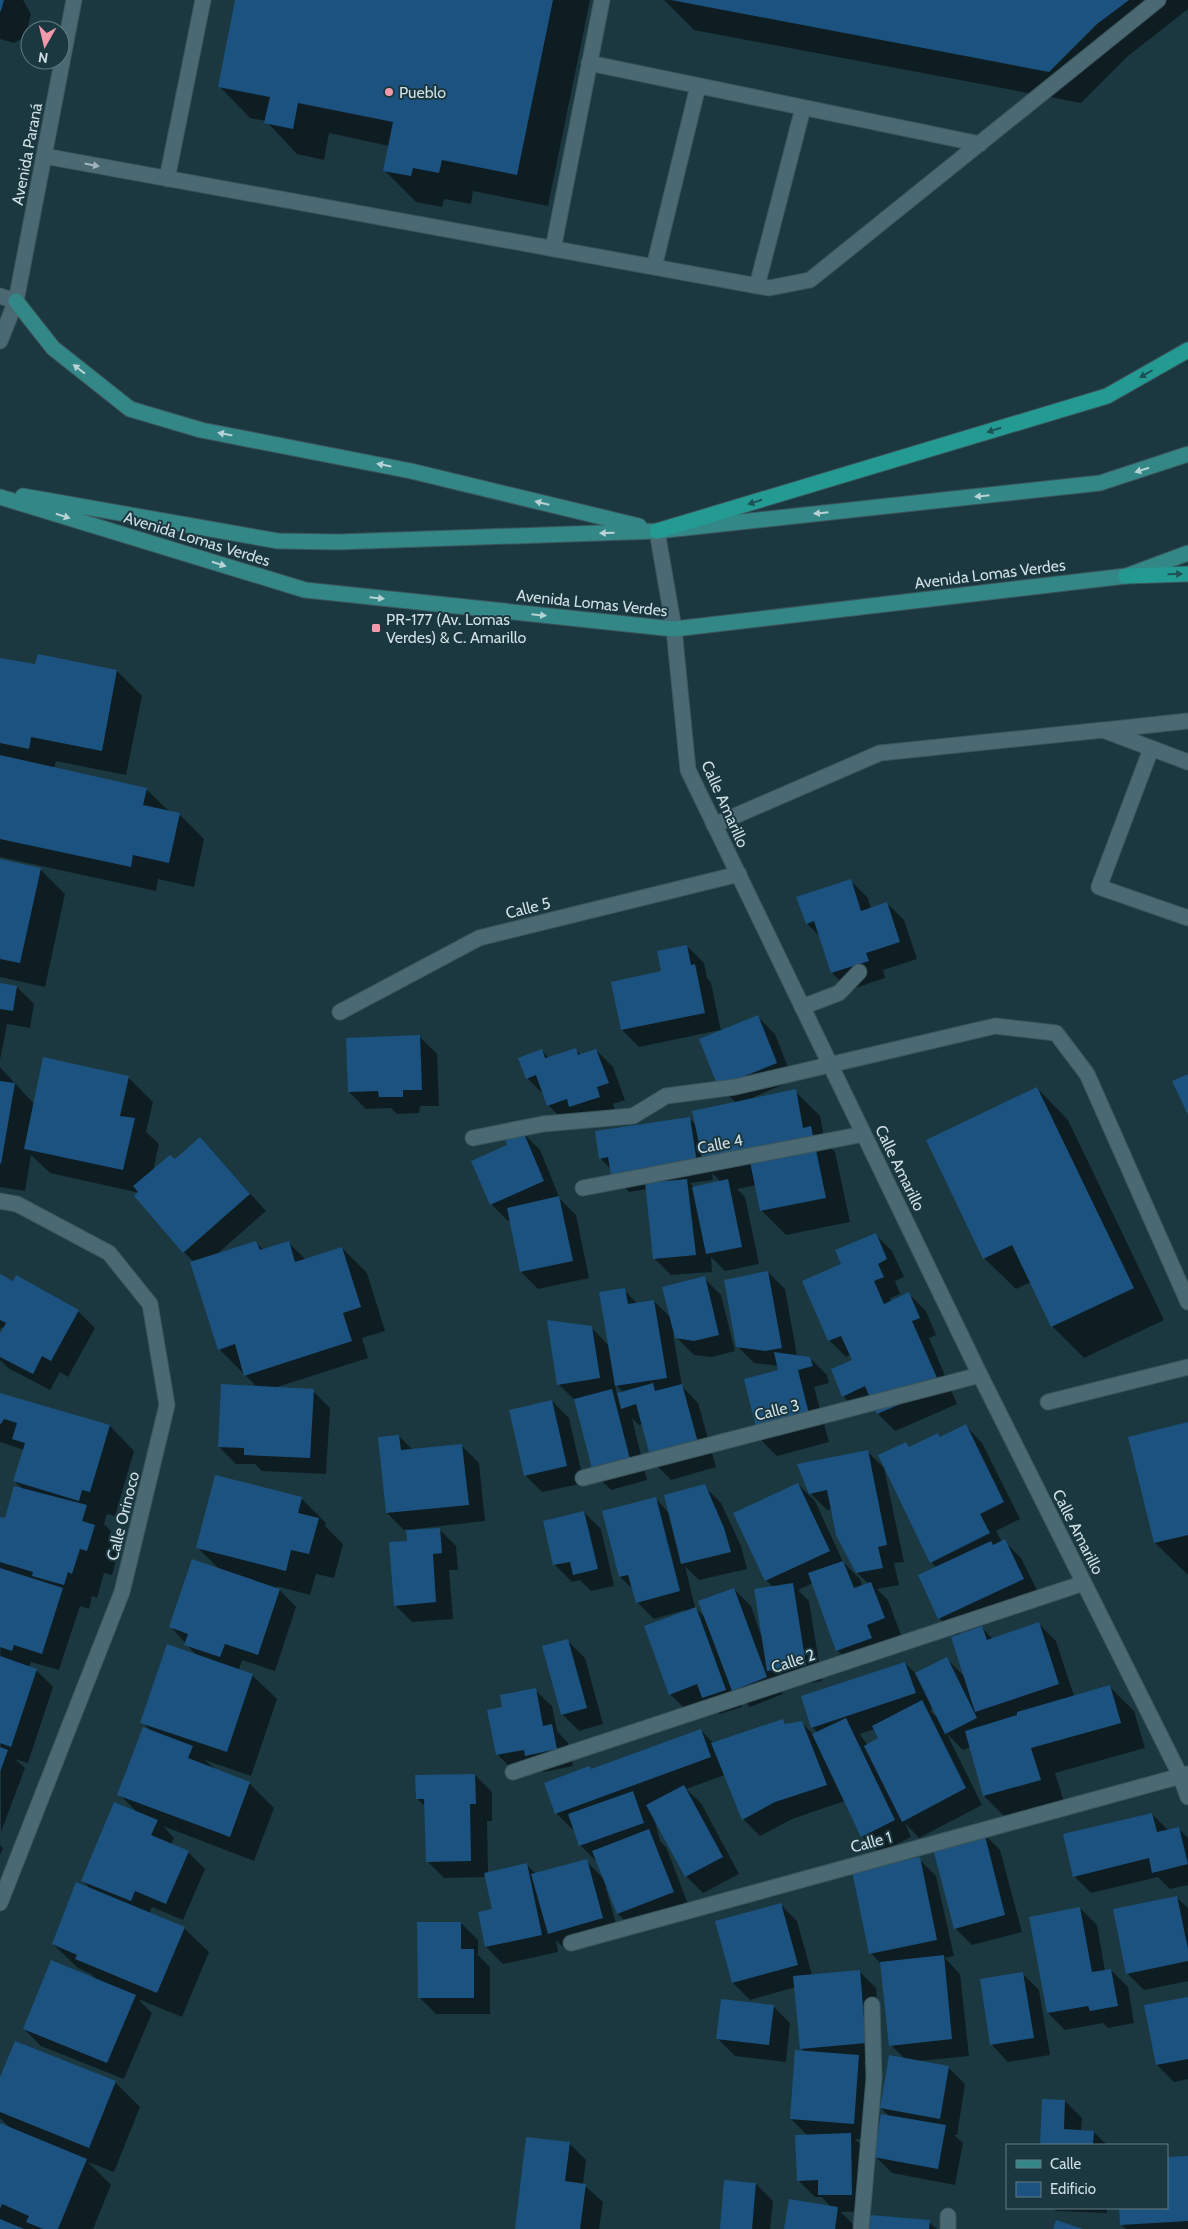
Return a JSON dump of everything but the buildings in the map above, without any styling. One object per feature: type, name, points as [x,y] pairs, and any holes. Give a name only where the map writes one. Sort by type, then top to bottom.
[{"type":"highway","points":[[658,531],[1107,396],[1188,350]]},
{"type":"highway","points":[[1126,576],[1188,574]]},
{"type":"main road","points":[[16,301],[53,348],[130,409],[201,430],[411,471],[658,531]]},
{"type":"main road","name":"Avenida Lomas Verdes","points":[[0,492],[278,541],[338,542],[658,531],[1100,484],[1188,454]]},
{"type":"main road","name":"Avenida Lomas Verdes","points":[[0,497],[304,590],[674,630],[1126,576],[1188,553]]},
{"type":"street","name":"Avenida Paraná","points":[[0,341],[16,301],[74,0]]},
{"type":"street","points":[[167,179],[203,0]]},
{"type":"street","points":[[553,249],[602,0]]},
{"type":"street","points":[[44,156],[768,288],[810,280],[1158,0]]},
{"type":"street","points":[[589,64],[980,144]]},
{"type":"street","points":[[654,267],[698,86]]},
{"type":"street","points":[[757,286],[803,108]]},
{"type":"street","points":[[0,296],[16,301]]},
{"type":"street","name":"Calle Amarillo","points":[[658,531],[674,630],[688,770],[980,1376],[1084,1583],[1184,1775],[1188,1797]]},
{"type":"street","points":[[714,825],[880,752],[1188,721]]},
{"type":"street","points":[[1103,730],[1188,762]]},
{"type":"street","points":[[1150,749],[1100,887],[1188,918]]},
{"type":"street","name":"Calle 5","points":[[340,1012],[479,938],[738,874]]},
{"type":"street","points":[[802,1007],[840,993],[859,972]]},
{"type":"street","points":[[473,1138],[543,1124],[633,1116],[666,1096],[735,1087],[995,1026],[1056,1033],[1087,1074],[1188,1302]]},
{"type":"street","name":"Calle 4","points":[[582,1188],[864,1134]]},
{"type":"street","name":"Calle Orinoco","points":[[0,1201],[17,1204],[108,1253],[150,1304],[167,1406],[122,1592],[0,1903]]},
{"type":"street","points":[[1048,1402],[1188,1367]]},
{"type":"street","name":"Calle 3","points":[[582,1478],[980,1376]]},
{"type":"street","name":"Calle 2","points":[[514,1772],[1084,1583]]},
{"type":"street","name":"Calle 1","points":[[572,1943],[1184,1775]]},
{"type":"street","points":[[861,2229],[874,2078],[872,2005]]},
{"type":"place","name":"Pueblo","points":[[389,92]]},
{"type":"place","name":"PR-177 (Av. Lomas Verdes) & C. Amarillo","points":[[376,628]]}]
